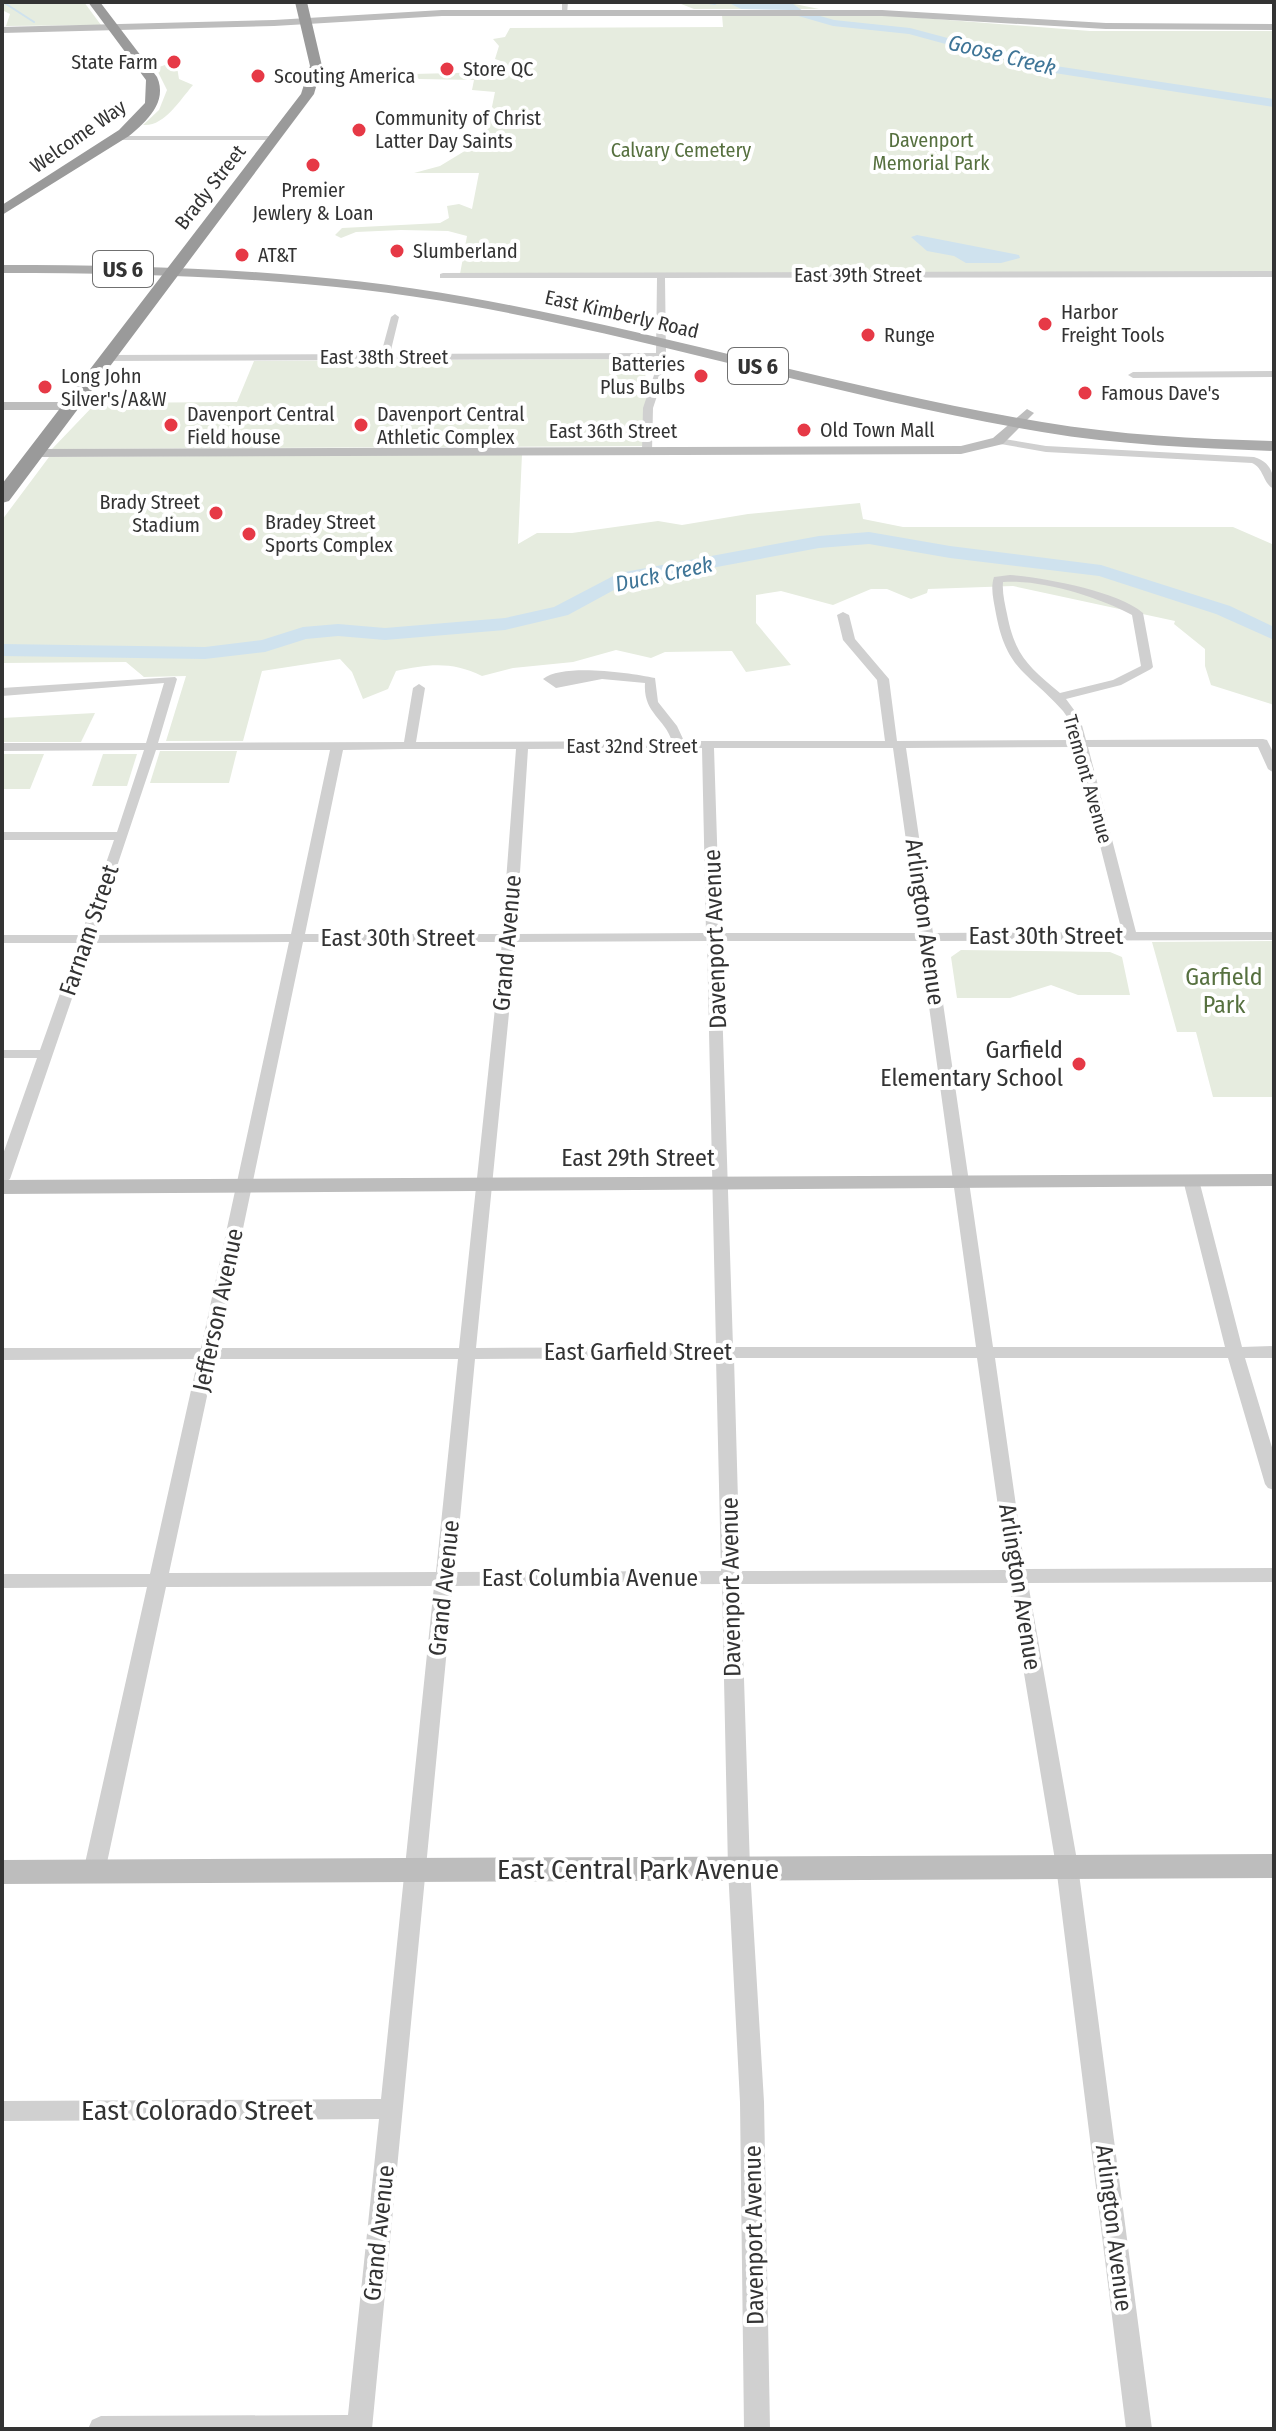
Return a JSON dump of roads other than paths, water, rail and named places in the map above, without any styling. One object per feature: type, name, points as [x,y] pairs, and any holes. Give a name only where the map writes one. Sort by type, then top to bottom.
[{"type":"highway","name":"Welcome Way","points":[[2,211],[116,138],[145,113],[155,87],[94,2]]},
{"type":"highway","name":"Brady Street","points":[[2,497],[275,138],[314,78],[314,52],[301,2]]},
{"type":"main road","name":"East Kimberly Road","points":[[2,261],[176,267],[405,291],[556,319],[661,344],[1134,439],[1274,446]]},
{"type":"main road","name":"East Kimberly Road","points":[[2,269],[176,267]]},
{"type":"main road","name":"East Kimberly Road","points":[[1021,418],[1274,434]]},
{"type":"street","points":[[565,2],[565,13]]},
{"type":"street","points":[[878,2],[882,13]]},
{"type":"street","points":[[2,30],[305,21],[415,14],[565,13],[882,13],[1106,26],[1274,27]]},
{"type":"street","points":[[116,138],[275,138]]},
{"type":"street","name":"East 39th Street","points":[[443,276],[1274,274]]},
{"type":"street","points":[[647,451],[648,408],[659,375],[661,275]]},
{"type":"street","points":[[385,357],[395,317]]},
{"type":"street","name":"East 38th Street","points":[[106,358],[385,357],[661,344]]},
{"type":"street","points":[[1133,375],[1274,374]]},
{"type":"street","points":[[2,406],[70,406]]},
{"type":"street","points":[[998,441],[1021,418]]},
{"type":"street","name":"East 36th Street","points":[[35,453],[961,450],[998,441],[1046,449],[1254,460],[1263,464],[1274,486]]},
{"type":"street","name":"Tremont Avenue","points":[[1060,697],[1117,683],[1147,667],[1137,613],[1107,600],[1028,580],[998,579],[997,588],[1010,646],[1018,662],[1060,697],[1074,718],[1130,936]]},
{"type":"street","name":"Arlington Avenue","points":[[843,615],[849,640],[883,679],[896,745],[927,936],[1017,1576],[1067,1866],[1139,2429]]},
{"type":"street","points":[[597,678],[651,680],[648,696],[651,705],[675,727],[680,746]]},
{"type":"street","name":"Farnam Street","points":[[2,692],[171,679],[122,836],[2,1179]]},
{"type":"street","points":[[409,747],[419,688]]},
{"type":"street","name":"East 32nd Street","points":[[2,747],[1263,743],[1274,769]]},
{"type":"street","name":"Davenport Avenue","points":[[708,745],[739,1868],[752,2102],[757,2429]]},
{"type":"street","name":"Jefferson Avenue","points":[[94,1872],[245,1186],[337,747]]},
{"type":"street","name":"Grand Avenue","points":[[359,2428],[509,938],[522,747]]},
{"type":"street","points":[[2,836],[122,836]]},
{"type":"street","name":"East 30th Street","points":[[2,939],[1274,936]]},
{"type":"street","points":[[2,1054],[46,1054]]},
{"type":"street","points":[[1191,1180],[1235,1352],[1274,1484]]},
{"type":"street","name":"East 29th Street","points":[[2,1187],[1274,1180]]},
{"type":"street","name":"East Garfield Street","points":[[2,1354],[1274,1352]]},
{"type":"street","name":"East Columbia Avenue","points":[[2,1581],[1274,1575]]},
{"type":"street","name":"East Central Park Avenue","points":[[2,1872],[1274,1866]]},
{"type":"street","name":"East Colorado Street","points":[[2,2111],[391,2109]]},
{"type":"street","points":[[101,2429],[359,2428]]},
{"type":"water","points":[[917,235],[1019,255],[1020,258],[1001,263],[966,263],[954,256],[927,251],[911,237]]},
{"type":"waterway","points":[[3,2],[34,22]]},
{"type":"waterway","name":"Goose Creek","points":[[700,2],[715,2]]},
{"type":"waterway","name":"Goose Creek","points":[[732,2],[741,6],[775,4],[793,7],[799,13],[833,23],[910,31],[1048,68],[1274,103]]},
{"type":"waterway","name":"Duck Creek","points":[[2,650],[205,653],[265,646],[303,633],[338,630],[385,634],[505,624],[561,611],[619,579],[819,542],[869,538],[950,552],[1101,571],[1223,610],[1274,634]]},
{"type":"place","name":"State Farm","points":[[174,62]]},
{"type":"place","name":"Store QC","points":[[447,69]]},
{"type":"place","name":"Scouting America","points":[[258,76]]},
{"type":"place","name":"Community of Christ Latter Day Saints","points":[[359,130]]},
{"type":"place","name":"Premier Jewlery & Loan","points":[[313,165]]},
{"type":"place","name":"Slumberland","points":[[397,251]]},
{"type":"place","name":"AT&T","points":[[242,255]]},
{"type":"place","name":"Harbor Freight Tools","points":[[1045,324]]},
{"type":"place","name":"Runge","points":[[868,335]]},
{"type":"place","name":"Batteries Plus Bulbs","points":[[701,376]]},
{"type":"place","name":"Long John Silver's/A&W","points":[[45,387]]},
{"type":"place","name":"Famous Dave's","points":[[1085,393]]},
{"type":"place","name":"Davenport Central Field house","points":[[171,425]]},
{"type":"place","name":"Davenport Central Athletic Complex","points":[[361,425]]},
{"type":"place","name":"Old Town Mall","points":[[804,430]]},
{"type":"place","name":"Brady Street Stadium","points":[[216,513]]},
{"type":"place","name":"Bradey Street Sports Complex","points":[[249,534]]},
{"type":"place","name":"Garfield Elementary School","points":[[1079,1064]]},
{"type":"park label","name":"Calvary Cemetery","points":[[681,150]]},
{"type":"park label","name":"Davenport Memorial Park","points":[[931,152]]},
{"type":"park label","name":"Garfield Park","points":[[1224,991]]}]
